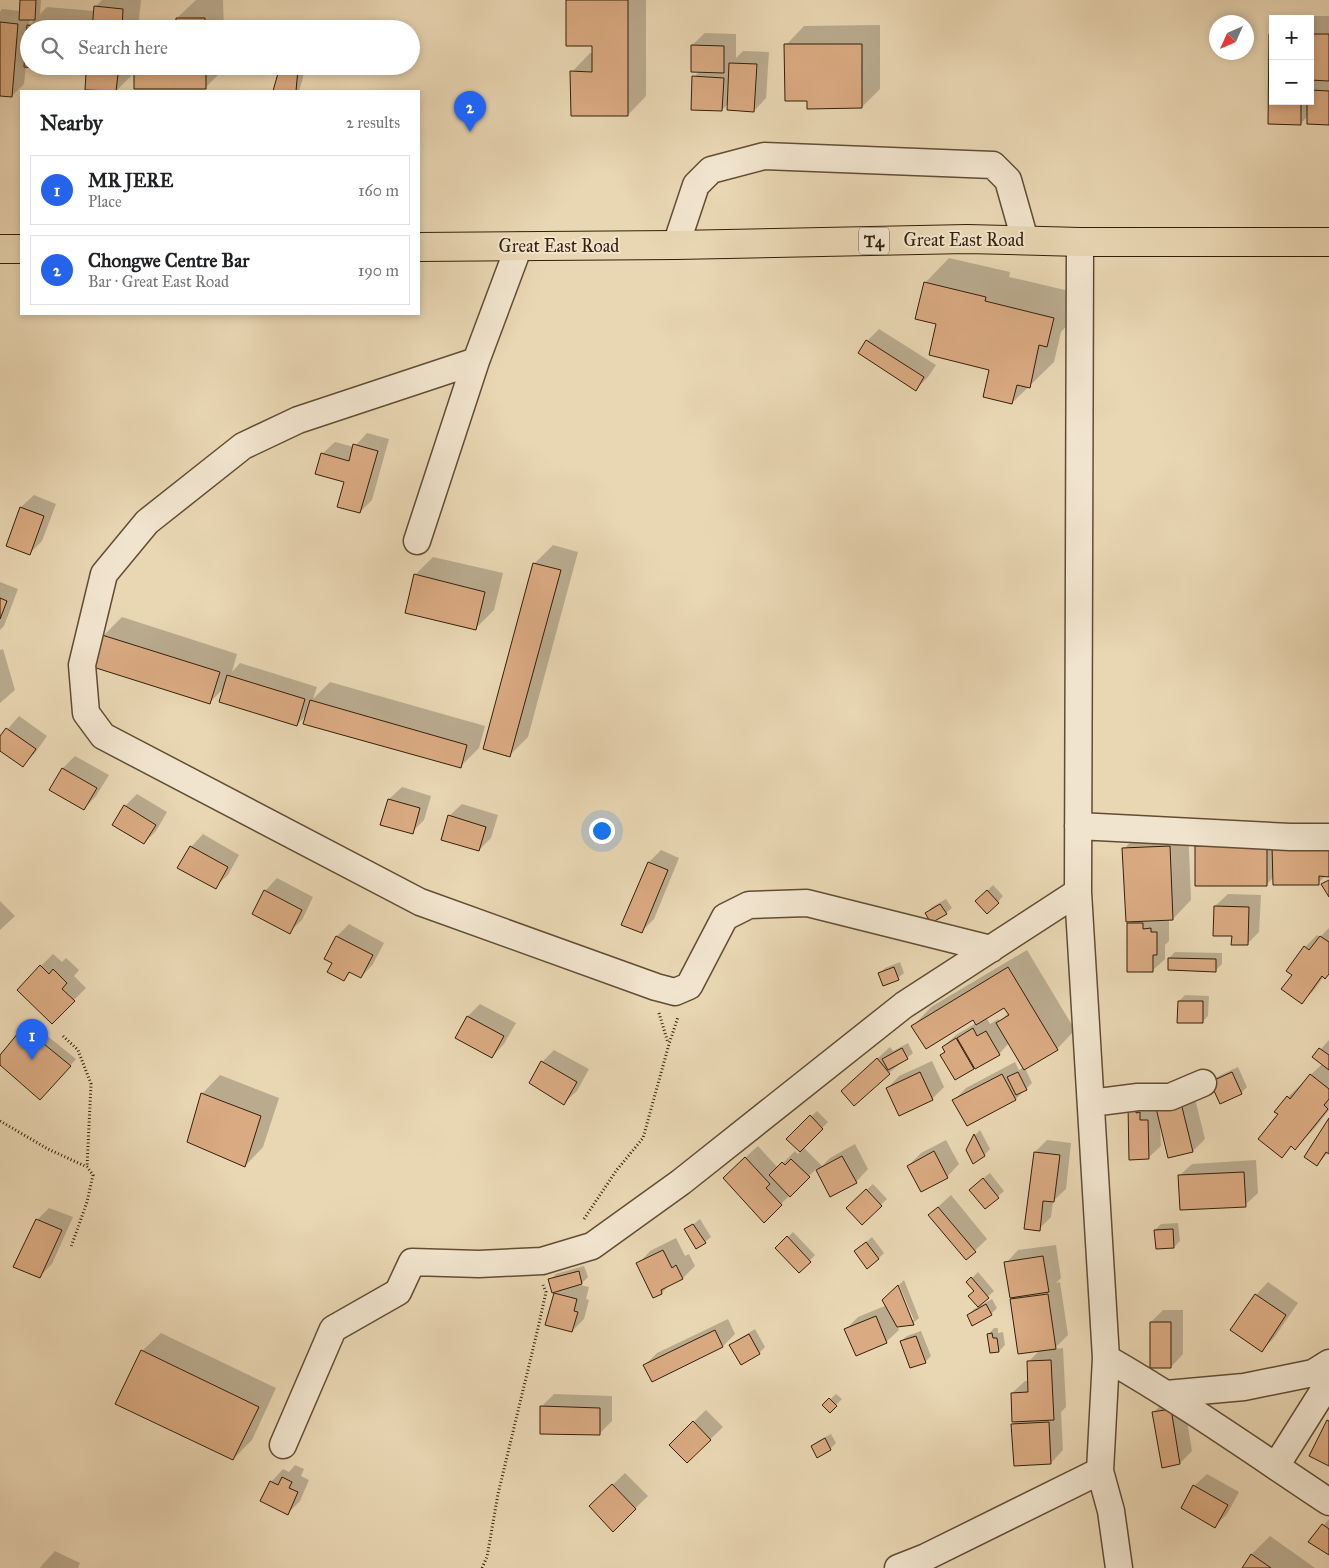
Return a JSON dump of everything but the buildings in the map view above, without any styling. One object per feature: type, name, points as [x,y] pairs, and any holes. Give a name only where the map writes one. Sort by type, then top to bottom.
[{"type":"highway","name":"Great East Road","points":[[420,247],[676,245],[966,238],[1080,242],[1329,242]]},
{"type":"highway","points":[[0,249],[20,248]]},
{"type":"street","points":[[676,245],[696,186],[711,170],[764,156],[993,165],[1008,180],[1025,240]]},
{"type":"street","points":[[1080,242],[1078,892],[1106,1358],[1100,1472],[1111,1511],[1119,1568]]},
{"type":"street","points":[[417,540],[476,361],[519,246]]},
{"type":"street","points":[[476,361],[298,420],[244,446],[147,522],[104,574],[82,665],[86,713],[103,736],[420,902],[656,987],[682,989],[725,917],[749,905],[807,903],[991,949]]},
{"type":"street","points":[[1078,826],[1290,837],[1329,837]]},
{"type":"street","points":[[283,1445],[333,1329],[398,1292],[412,1262],[479,1264],[542,1262],[592,1246],[681,1182],[904,1005],[1078,892]]},
{"type":"street","points":[[1091,1103],[1138,1097],[1170,1097],[1203,1083]]},
{"type":"street","points":[[1106,1358],[1166,1394],[1329,1502]]},
{"type":"street","points":[[1166,1394],[1244,1387],[1313,1374],[1329,1363]]},
{"type":"street","points":[[1276,1466],[1329,1382]]},
{"type":"street","points":[[898,1568],[926,1557],[1100,1472]]},
{"type":"path","points":[[592,1246],[577,1235],[587,1213],[616,1171],[643,1138],[682,989]]},
{"type":"path","points":[[63,1036],[78,1050],[91,1084],[86,1166]]},
{"type":"path","points":[[0,1122],[48,1149],[86,1166],[93,1175],[87,1202],[71,1247]]},
{"type":"path","points":[[482,1568],[487,1557],[498,1494],[546,1292],[532,1262]]},
{"type":"place","name":"Chongwe Centre Bar","points":[[470,132]]},
{"type":"place","name":"MR JERE","points":[[32,1060]]}]
